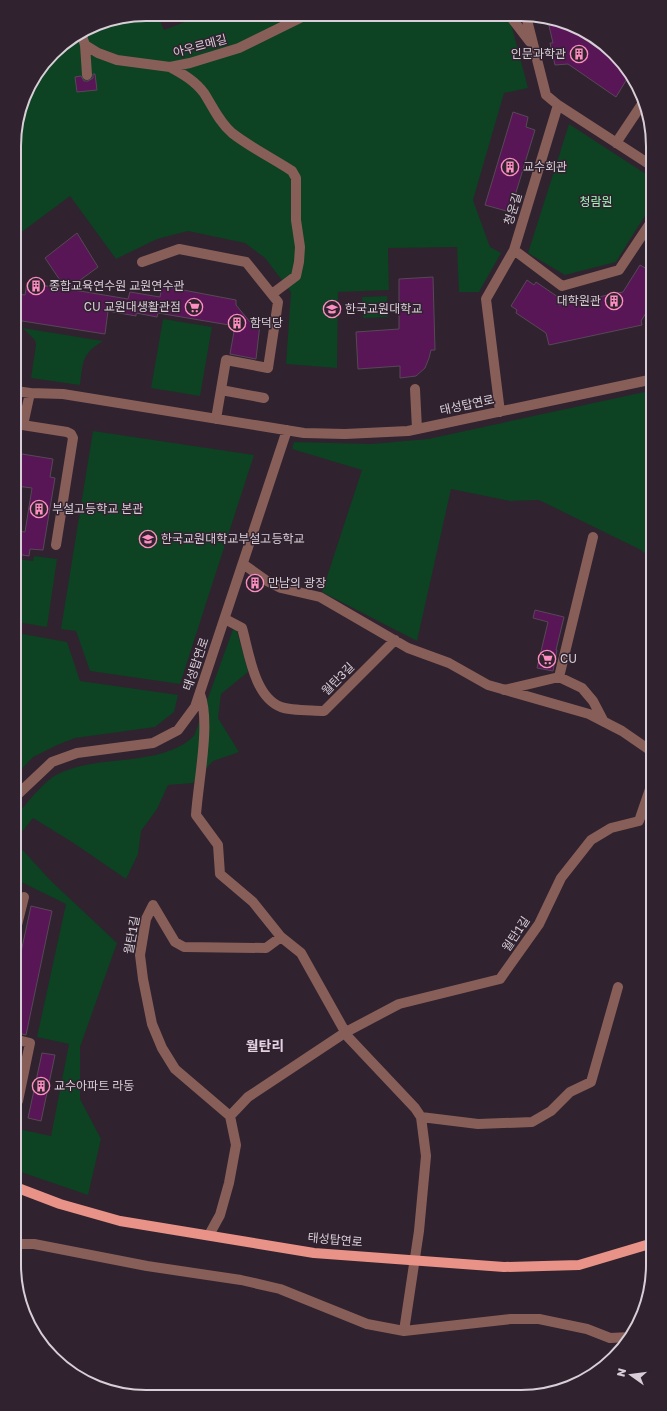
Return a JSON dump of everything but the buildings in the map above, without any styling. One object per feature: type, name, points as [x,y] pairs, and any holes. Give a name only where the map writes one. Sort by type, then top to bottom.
[{"type":"main road","name":"태성탑연로","points":[[21,1189],[60,1204],[120,1221],[314,1253],[504,1267],[579,1265],[646,1245]]},
{"type":"street","name":"아우르메길","points":[[85,45],[98,53],[116,60],[170,67],[197,61],[239,48],[294,21]]},
{"type":"street","points":[[514,21],[534,46]]},
{"type":"street","points":[[527,21],[546,95],[558,105],[646,162]]},
{"type":"street","points":[[83,38],[85,45],[87,75]]},
{"type":"street","points":[[170,67],[190,78],[197,85],[204,93],[221,121],[232,133],[292,170],[296,178],[296,220],[300,247],[298,269],[296,276],[272,294]]},
{"type":"street","name":"청운길","points":[[500,412],[486,299],[514,250],[558,105]]},
{"type":"street","points":[[616,142],[640,107]]},
{"type":"street","points":[[514,250],[562,286],[619,270],[646,230]]},
{"type":"street","points":[[142,262],[179,249],[246,262],[278,302],[268,368],[226,360],[216,419]]},
{"type":"street","name":"태성탑연로","points":[[21,392],[63,394],[304,433],[345,434],[408,431],[646,381]]},
{"type":"street","points":[[415,389],[417,429]]},
{"type":"street","points":[[221,390],[264,398]]},
{"type":"street","points":[[21,421],[30,393]]},
{"type":"street","points":[[21,424],[67,432],[73,438],[56,544]]},
{"type":"street","name":"태성탑연로","points":[[21,791],[52,762],[77,753],[153,743],[178,730],[195,707],[201,697],[287,430]]},
{"type":"street","points":[[559,677],[594,537]]},
{"type":"street","points":[[243,564],[267,581],[281,588],[320,597],[408,648],[449,663],[488,686],[589,714],[622,731],[646,748]]},
{"type":"street","name":"월탄3길","points":[[225,619],[242,628],[256,679],[271,702],[282,708],[324,711],[395,640]]},
{"type":"street","points":[[504,690],[559,677],[582,688],[593,701],[604,722]]},
{"type":"street","points":[[201,697],[204,715],[204,730],[196,815],[218,845],[220,874],[253,902],[281,937],[301,953],[353,1042],[415,1108],[421,1117],[426,1156],[419,1230],[404,1331]]},
{"type":"street","name":"월탄1길","points":[[281,937],[266,948],[184,948],[175,942],[152,905],[146,919],[140,955],[152,1024],[162,1048],[175,1069],[230,1116],[248,1097],[346,1032],[399,1004],[500,979],[539,924],[561,878],[591,840],[611,828],[639,822],[646,801]]},
{"type":"street","points":[[21,912],[24,897]]},
{"type":"street","points":[[421,1117],[478,1124],[532,1122],[552,1111],[570,1092],[590,1082],[618,987]]},
{"type":"street","points":[[21,1040],[30,1042],[21,1086]]},
{"type":"street","points":[[209,1235],[220,1215],[229,1183],[236,1145],[230,1116]]},
{"type":"street","points":[[21,1244],[34,1244],[147,1266],[240,1280],[280,1288],[366,1324],[404,1331],[511,1319],[539,1319],[587,1330],[610,1338],[623,1337]]},
{"type":"green space","points":[[138,21],[160,21],[164,30],[187,21],[510,21],[528,88],[504,93],[473,200],[490,247],[501,253],[479,292],[459,292],[457,247],[388,248],[389,290],[338,292],[337,368],[286,364],[291,292],[265,258],[245,243],[188,231],[157,239],[116,259],[70,196],[21,233],[21,138],[25,114],[38,83],[52,64],[64,52],[83,38],[106,28],[122,23]]},
{"type":"green space","name":"청람원","points":[[569,124],[646,174],[646,214],[616,262],[565,275],[528,253]]},
{"type":"green space","points":[[387,296],[388,317],[363,318],[362,297]]},
{"type":"green space","points":[[163,319],[212,327],[200,396],[151,388]]},
{"type":"green space","points":[[23,328],[103,341],[91,350],[84,360],[80,385],[31,378],[36,345],[35,340]]},
{"type":"green space","points":[[646,392],[646,554],[641,550],[539,500],[510,501],[451,489],[417,641],[322,592],[362,470],[292,449],[294,442],[371,444],[428,439]]},
{"type":"green space","points":[[93,431],[254,455],[180,684],[90,671],[76,631],[61,629]]},
{"type":"green space","points":[[34,556],[57,559],[47,627],[21,623],[21,560],[33,561]]},
{"type":"green space","points":[[235,624],[248,672],[221,694],[218,718],[239,752],[213,761],[193,783],[168,785],[157,809],[141,831],[138,854],[126,879],[72,842],[33,818],[21,833],[21,810],[36,792],[58,774],[88,764],[152,756],[184,744],[194,736]]},
{"type":"green space","points":[[21,634],[67,642],[80,681],[178,695],[174,712],[155,727],[75,738],[33,757],[21,770]]},
{"type":"green space","points":[[21,848],[50,880],[117,943],[80,1047],[80,1099],[101,1139],[88,1195],[21,1172],[21,1130],[51,1136],[69,1044],[37,1037],[66,904],[21,882]]},
{"type":"place","name":"인문과학관","points":[[579,54]]},
{"type":"place","name":"교수회관","points":[[510,167]]},
{"type":"place","name":"종합교육연수원 교원연수관","points":[[36,286]]},
{"type":"place","name":"대학원관","points":[[614,301]]},
{"type":"place","name":"CU 교원대생활관점","points":[[194,307]]},
{"type":"place","name":"한국교원대학교","points":[[332,309]]},
{"type":"place","name":"함덕당","points":[[237,323]]},
{"type":"place","name":"부설고등학교 본관","points":[[39,509]]},
{"type":"place","name":"한국교원대학교부설고등학교","points":[[148,539]]},
{"type":"place","name":"만남의 광장","points":[[255,583]]},
{"type":"place","name":"CU","points":[[547,659]]},
{"type":"place","name":"교수아파트 라동","points":[[41,1086]]},
{"type":"district","name":"월탄리","points":[[265,1046]]}]
